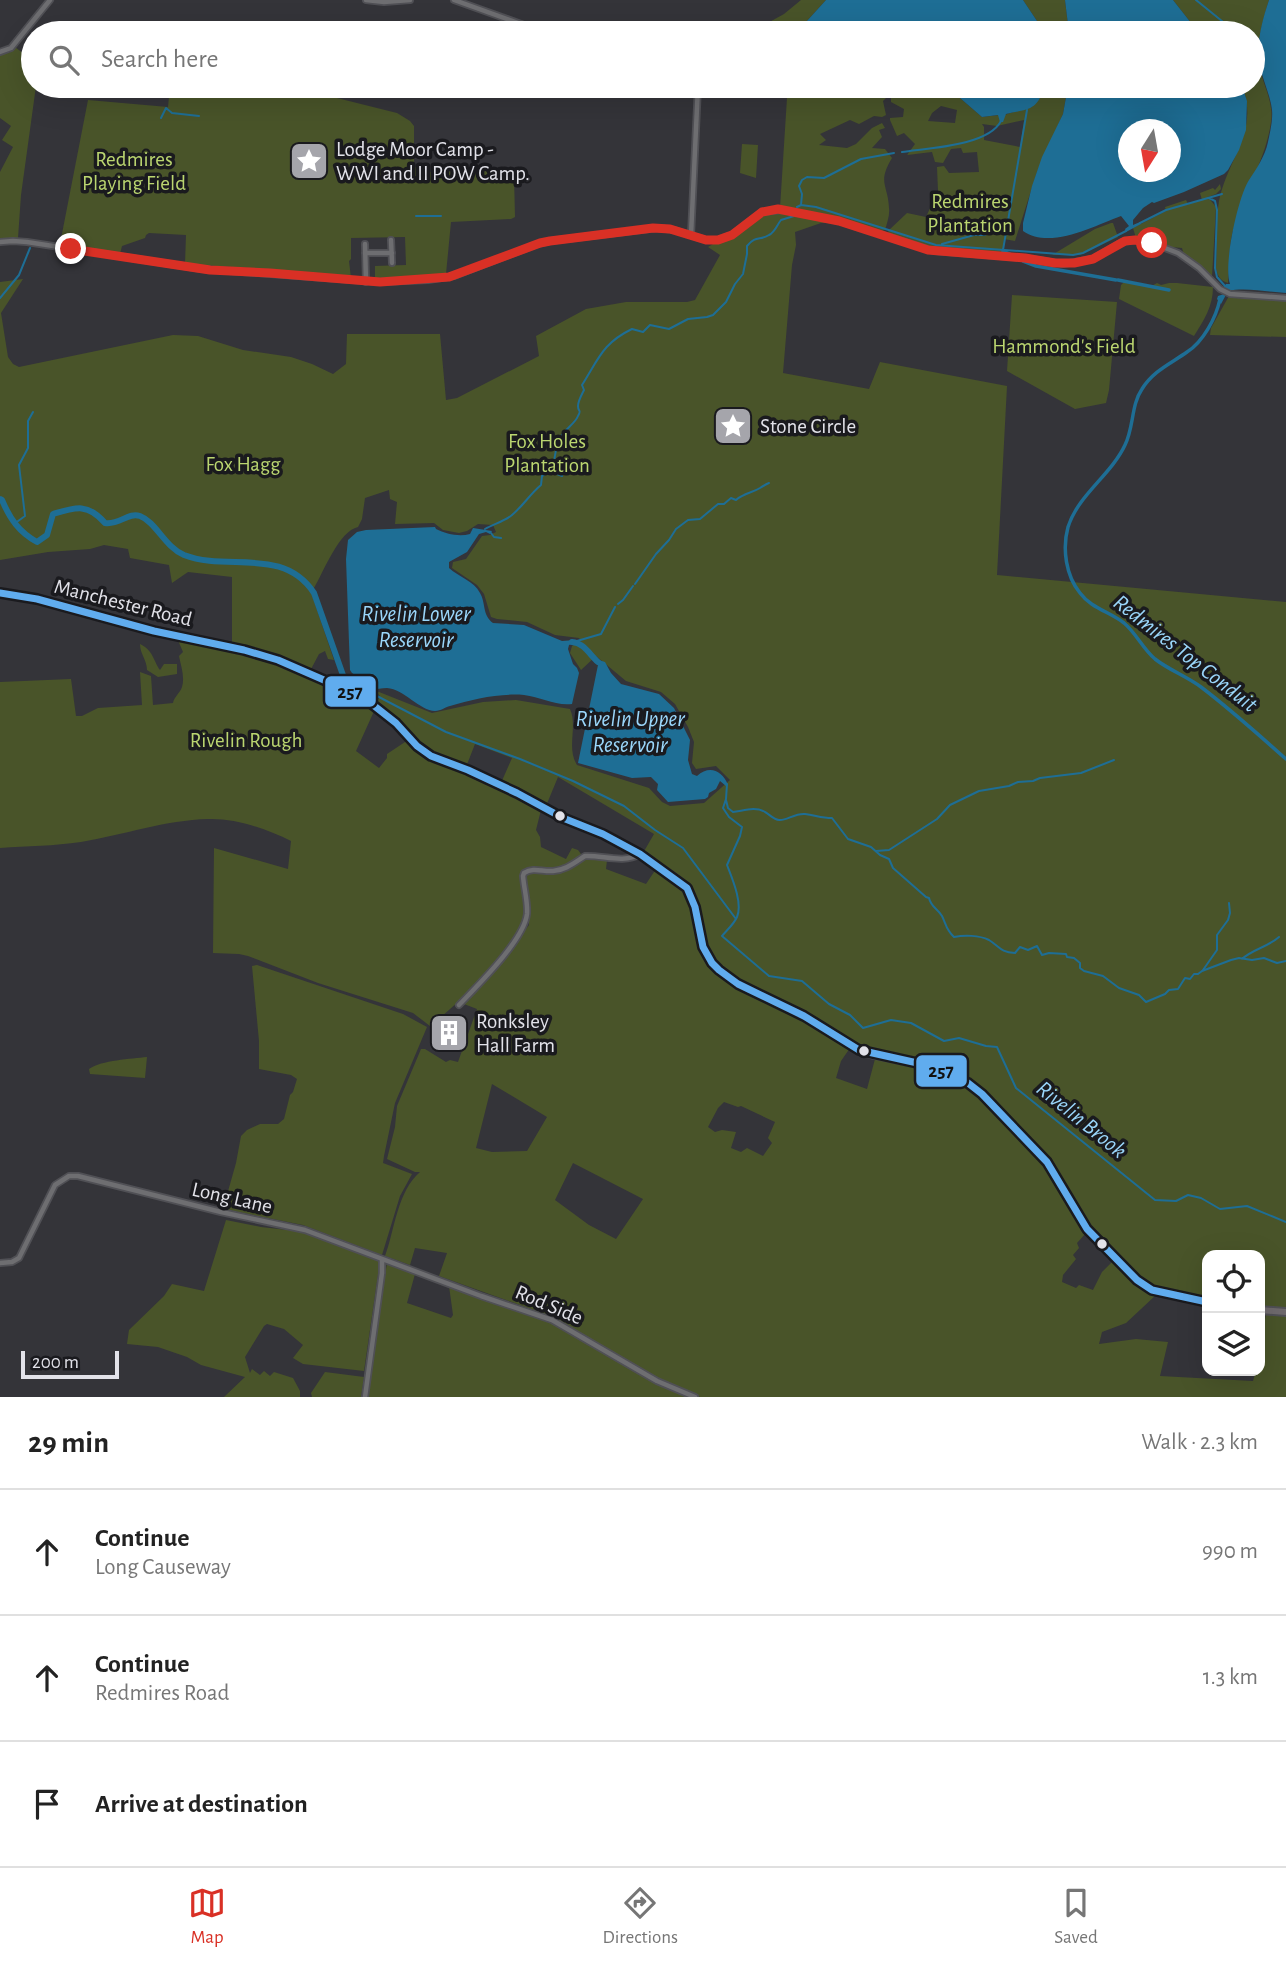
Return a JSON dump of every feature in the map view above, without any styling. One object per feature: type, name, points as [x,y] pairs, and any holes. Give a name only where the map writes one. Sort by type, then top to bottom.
[{"type":"main road","name":"Manchester Road","points":[[0,593],[37,599],[278,660],[363,697],[431,756],[468,770],[640,854],[687,888],[695,907],[703,947],[719,970],[738,984],[804,1016],[859,1050],[931,1066],[968,1083],[982,1094],[1047,1162],[1087,1228],[1137,1280],[1152,1290],[1202,1301]]},
{"type":"main road","points":[[1265,1310],[1286,1312]]},
{"type":"street","points":[[33,21],[50,0]]},
{"type":"street","points":[[366,0],[410,0]]},
{"type":"street","points":[[454,0],[513,21]]},
{"type":"street","points":[[0,52],[7,51],[21,36]]},
{"type":"street","points":[[691,235],[697,98]]},
{"type":"street","points":[[0,242],[27,242],[210,270],[366,282],[411,281],[449,277],[550,241],[653,228],[722,240],[759,214],[778,209],[839,221],[934,251],[1025,258],[1063,264],[1093,259],[1122,242],[1135,240],[1178,253],[1230,294],[1286,298]]},
{"type":"street","points":[[391,240],[392,263]]},
{"type":"street","points":[[365,244],[366,282]]},
{"type":"street","points":[[365,253],[392,253]]},
{"type":"street","points":[[459,1004],[512,946],[522,929],[527,914],[524,873],[533,869],[551,872],[566,869],[585,856],[610,859],[633,858],[640,854]]},
{"type":"street","name":"Long Lane","points":[[0,1263],[19,1258],[53,1188],[59,1181],[73,1175],[305,1230],[382,1259]]},
{"type":"street","points":[[365,1397],[382,1259]]},
{"type":"street","name":"Rod Side","points":[[382,1259],[552,1320],[657,1381],[695,1397]]},
{"type":"green space","points":[[801,0],[826,0],[807,21],[771,21]]},
{"type":"green space","points":[[1023,0],[1065,0],[1068,21],[1037,21]]},
{"type":"green space","points":[[1173,0],[1269,0],[1263,21],[1190,21]]},
{"type":"green space","points":[[15,47],[21,52],[21,98],[34,98],[18,238],[0,239],[0,172],[13,147],[2,140],[11,126],[0,118],[0,54],[9,53]]},
{"type":"green space","points":[[1265,85],[1271,108],[1271,122],[1265,148],[1233,231],[1228,283],[1219,277],[1216,268],[1218,209],[1223,186],[1245,131],[1246,98],[1265,98]]},
{"type":"green space","name":"Redmires Playing Field","points":[[169,98],[337,98],[397,113],[414,126],[414,164],[417,170],[512,170],[515,217],[451,222],[446,274],[410,278],[375,279],[375,266],[406,265],[405,237],[351,238],[351,278],[185,264],[186,235],[149,233],[145,238],[122,246],[120,254],[60,244],[88,100],[168,107]]},
{"type":"green space","points":[[787,98],[886,98],[883,101],[886,115],[874,116],[859,124],[850,120],[820,134],[826,140],[819,145],[847,148],[882,123],[885,128],[879,130],[882,137],[872,148],[885,149],[892,158],[884,178],[889,211],[885,230],[780,208]]},
{"type":"green space","name":"Redmires Plantation","points":[[891,98],[960,98],[982,117],[1000,117],[1027,108],[1039,98],[1066,98],[1063,114],[1037,172],[1015,241],[1004,239],[1002,254],[934,248],[890,234],[888,231],[907,213],[926,217],[938,191],[937,167],[944,166],[949,173],[979,172],[977,152],[963,153],[961,148],[951,149],[943,163],[935,162],[932,152],[907,155],[915,144],[904,133],[897,136],[890,118],[903,117],[904,109],[891,102]],"holes":[[[941,106],[957,110],[955,123],[928,121],[932,113]],[[1024,120],[1020,147],[984,140],[982,124],[997,126]]]},
{"type":"green space","points":[[742,144],[758,145],[756,178],[740,173]]},
{"type":"green space","points":[[1220,184],[1221,189],[1208,197],[1216,207],[1212,277],[1184,255],[1182,248],[1136,238],[1133,228],[1166,211],[1165,207],[1186,200],[1188,204],[1202,200],[1200,193],[1213,188],[1215,190]]},
{"type":"green space","points":[[783,212],[840,223],[821,223],[795,232],[783,373],[869,389],[880,362],[1007,386],[997,575],[1286,602],[1286,1309],[1265,1307],[1265,1250],[1202,1250],[1202,1298],[1153,1287],[1138,1278],[1090,1228],[1044,1153],[991,1099],[987,1103],[1053,1176],[1086,1233],[1077,1243],[1079,1248],[1073,1255],[1076,1259],[1063,1275],[1062,1282],[1076,1288],[1079,1285],[1093,1290],[1102,1272],[1113,1261],[1140,1287],[1156,1295],[1126,1323],[1102,1332],[1099,1344],[1136,1339],[1168,1342],[1160,1376],[1253,1381],[1254,1376],[1265,1376],[1266,1314],[1286,1315],[1286,1397],[700,1397],[669,1384],[566,1324],[439,1276],[447,1253],[415,1248],[410,1265],[385,1256],[401,1200],[412,1180],[420,1172],[387,1159],[397,1106],[421,1049],[446,1062],[458,1062],[477,1009],[464,1004],[529,925],[529,899],[526,889],[522,887],[526,911],[511,943],[485,975],[430,1026],[413,1013],[318,983],[248,956],[213,953],[214,848],[288,869],[291,841],[272,832],[240,822],[208,819],[160,825],[81,842],[0,848],[0,682],[71,679],[76,716],[82,716],[98,708],[142,705],[140,672],[151,676],[153,705],[173,703],[183,679],[179,656],[183,652],[177,638],[279,664],[352,695],[375,709],[356,751],[379,768],[387,754],[408,740],[422,754],[541,810],[536,830],[541,847],[566,859],[572,848],[578,850],[584,858],[607,860],[606,869],[646,884],[660,863],[643,853],[654,834],[558,777],[546,806],[501,783],[512,758],[475,744],[466,767],[426,750],[401,722],[376,703],[380,696],[374,690],[432,713],[483,702],[516,700],[570,709],[573,723],[572,752],[577,765],[649,788],[662,802],[670,806],[704,803],[730,780],[716,766],[696,769],[692,763],[694,742],[688,727],[675,704],[661,692],[626,681],[596,656],[581,670],[570,653],[572,646],[581,641],[579,638],[555,635],[527,622],[491,617],[484,594],[477,585],[452,568],[453,562],[466,559],[482,536],[496,532],[493,525],[478,524],[459,533],[443,530],[434,523],[395,524],[397,502],[390,499],[389,490],[365,498],[358,527],[351,530],[338,544],[314,588],[312,595],[334,660],[328,659],[325,651],[319,654],[310,671],[232,644],[232,577],[188,572],[172,583],[169,565],[130,558],[128,549],[104,545],[0,560],[0,282],[23,279],[1,313],[8,357],[19,367],[173,335],[198,336],[243,350],[291,357],[333,374],[346,364],[347,334],[440,334],[446,400],[457,398],[539,356],[536,336],[586,309],[626,302],[695,300],[720,255],[708,247],[727,241],[761,215]],"holes":[[[850,1048],[874,1048],[875,1059],[867,1089],[836,1078],[841,1061]],[[492,1084],[547,1117],[527,1151],[492,1152],[476,1148]],[[724,1102],[741,1106],[775,1122],[768,1138],[772,1143],[763,1156],[747,1148],[741,1152],[731,1148],[736,1132],[715,1132],[708,1127]],[[573,1163],[643,1199],[616,1239],[589,1225],[555,1200]]]},
{"type":"green space","points":[[1111,223],[1118,237],[1080,255],[1052,255],[1095,229]]},
{"type":"green space","points":[[1124,282],[1150,287],[1157,283],[1177,283],[1213,287],[1213,294],[1207,313],[1194,336],[1119,299]]},
{"type":"green space","name":"Hammond's Field","points":[[1012,295],[1117,302],[1106,403],[1075,409],[1007,371]]},
{"type":"green space","points":[[1229,296],[1286,300],[1286,337],[1210,335],[1211,328]]},
{"type":"green space","points":[[140,644],[150,652],[160,670],[164,664],[177,664],[177,674],[158,677],[147,670]]},
{"type":"green space","points":[[257,965],[403,1014],[427,1027],[395,1103],[384,1156],[383,1163],[412,1174],[400,1196],[382,1255],[303,1225],[223,1209],[241,1136],[260,1124],[278,1124],[284,1119],[297,1079],[291,1075],[259,1069],[252,966]]},
{"type":"green space","points":[[147,1057],[145,1078],[90,1074],[89,1069],[101,1064]]},
{"type":"green space","points":[[226,1220],[305,1232],[380,1261],[364,1371],[303,1364],[293,1358],[303,1345],[284,1329],[267,1324],[245,1357],[250,1373],[252,1369],[260,1375],[264,1371],[270,1376],[274,1372],[293,1378],[300,1397],[224,1397],[245,1377],[201,1365],[158,1347],[127,1344],[129,1330],[164,1296],[172,1284],[204,1291]]},
{"type":"green space","points":[[387,1263],[415,1274],[407,1303],[451,1318],[453,1315],[449,1286],[553,1323],[657,1382],[690,1397],[367,1397]]},
{"type":"green space","points":[[325,1372],[364,1377],[361,1397],[312,1397],[311,1393]]},
{"type":"water","points":[[826,0],[1023,0],[1037,21],[807,21]]},
{"type":"water","points":[[1065,0],[1173,0],[1190,21],[1068,21]]},
{"type":"water","points":[[1269,0],[1286,0],[1286,293],[1228,291],[1221,304],[1218,296],[1224,294],[1226,290],[1223,288],[1226,284],[1230,284],[1228,262],[1240,201],[1265,152],[1271,126],[1271,103],[1265,84],[1263,21]]},
{"type":"water","points":[[960,98],[1040,98],[1031,108],[1006,114],[1003,122],[1000,122],[998,115],[982,117]]},
{"type":"water","points":[[1066,98],[1246,98],[1246,130],[1228,170],[1184,192],[1152,202],[1133,220],[1133,225],[1140,222],[1141,224],[1126,232],[1125,229],[1129,226],[1121,216],[1059,237],[1034,236],[1023,231],[1032,186],[1042,157],[1063,114]]},
{"type":"water","name":"Rivelin Lower Reservoir","points":[[435,527],[457,535],[470,534],[473,528],[492,531],[490,534],[479,534],[467,552],[449,562],[449,568],[477,589],[487,616],[493,623],[524,625],[562,641],[577,642],[569,645],[568,649],[579,673],[572,704],[560,704],[524,695],[506,695],[459,703],[435,711],[424,708],[393,689],[371,690],[378,694],[377,697],[347,682],[348,679],[356,680],[358,677],[350,670],[346,559],[348,540],[357,532],[366,530]]},
{"type":"water","name":"Rivelin Upper Reservoir","points":[[599,660],[605,662],[621,684],[659,694],[674,708],[690,740],[688,760],[692,774],[697,776],[706,771],[715,771],[728,785],[720,781],[705,799],[668,802],[657,790],[658,784],[651,777],[632,778],[578,763]]},
{"type":"waterway","points":[[1196,0],[1222,21]]},
{"type":"waterway","points":[[161,118],[166,108],[172,113],[199,116]]},
{"type":"waterway","points":[[1003,250],[1027,110]]},
{"type":"waterway","points":[[902,152],[971,141],[984,136],[1001,121]]},
{"type":"waterway","points":[[797,207],[801,205],[802,194],[799,186],[807,177],[824,178],[861,159],[894,153]]},
{"type":"waterway","points":[[1140,223],[1166,210],[1222,194]]},
{"type":"waterway","points":[[1209,198],[1215,201],[1217,210],[1215,268],[1217,277],[1225,286]]},
{"type":"waterway","points":[[801,205],[816,207],[936,245],[1073,255],[1083,253],[1126,231]]},
{"type":"waterway","points":[[416,216],[441,216]]},
{"type":"waterway","points":[[485,529],[512,515],[541,485],[542,476],[552,466],[560,438],[580,412],[578,404],[584,390],[582,385],[608,346],[632,329],[643,332],[650,325],[669,329],[688,319],[713,315],[726,302],[743,274],[747,246],[753,240],[771,234],[781,220],[794,216]]},
{"type":"waterway","points":[[942,244],[974,235],[985,235]]},
{"type":"waterway","points":[[0,298],[19,275],[30,248]]},
{"type":"waterway","points":[[1003,251],[1010,254]]},
{"type":"waterway","points":[[1023,261],[1036,266],[1116,280]]},
{"type":"waterway","points":[[1118,280],[1169,290]]},
{"type":"waterway","name":"Redmires Top Conduit","points":[[1220,299],[1212,321],[1193,348],[1157,373],[1138,395],[1125,445],[1112,466],[1079,505],[1068,527],[1066,562],[1071,579],[1084,598],[1124,623],[1155,659],[1201,687],[1286,759]]},
{"type":"waterway","points":[[14,524],[25,516],[19,465],[28,448],[28,421],[33,412]]},
{"type":"waterway","points":[[554,463],[566,468]]},
{"type":"waterway","points":[[550,471],[562,476]]},
{"type":"waterway","points":[[635,584],[676,529],[688,520],[700,519],[718,504],[724,504],[731,498],[736,500],[769,483]]},
{"type":"waterway","points":[[0,499],[16,524],[37,542],[47,535],[53,514],[81,508],[93,512],[105,523],[140,516],[184,555],[201,560],[271,565],[287,570],[301,579],[314,593],[344,678],[355,682]]},
{"type":"waterway","points":[[491,533],[494,537],[501,538]]},
{"type":"waterway","points":[[618,604],[633,586]]},
{"type":"waterway","points":[[577,641],[601,634],[615,607]]},
{"type":"waterway","points":[[572,642],[583,647],[598,662]]},
{"type":"waterway","points":[[377,696],[446,732],[573,781],[624,806],[683,848],[736,919]]},
{"type":"waterway","points":[[876,851],[889,850],[937,819],[950,805],[979,791],[1040,778],[1081,773],[1114,760]]},
{"type":"waterway","name":"Rivelin Brook","points":[[727,784],[723,808],[729,817],[742,827],[727,865],[739,905],[737,917],[722,936],[769,976],[802,981],[829,1004],[850,1015],[863,1028],[891,1020],[911,1023],[944,1041],[959,1038],[997,1047],[1016,1088],[1155,1200],[1176,1201],[1188,1195],[1201,1198],[1220,1209],[1247,1206],[1286,1222]]},
{"type":"waterway","points":[[726,800],[728,808],[733,812],[757,809],[777,820],[801,814],[832,818],[848,839],[871,847],[889,859],[893,868],[929,898],[954,937],[981,937],[1003,950],[1015,953],[1020,947],[1028,950],[1037,946],[1042,955],[1066,954],[1080,963],[1080,968],[1084,971],[1103,976],[1119,988],[1139,995],[1146,1002],[1169,990],[1178,989],[1185,978],[1190,979],[1194,974],[1231,960],[1264,958],[1277,963],[1286,961]]},
{"type":"waterway","points":[[1203,970],[1217,950],[1217,935],[1228,920],[1229,903]]},
{"type":"waterway","points":[[1242,959],[1279,937]]},
{"type":"transit line","name":"257","points":[[0,593],[37,599],[154,631],[278,660],[363,697],[431,756],[468,770],[640,854],[687,888],[695,907],[703,947],[719,970],[738,984],[804,1016],[859,1050],[931,1066],[968,1083],[982,1094],[1047,1162],[1087,1229],[1137,1280],[1152,1290],[1202,1301]]},
{"type":"place","name":"Lodge Moor Camp - WWI and II POW Camp.","points":[[309,161]]},
{"type":"place","name":"Stone Circle","points":[[733,426]]},
{"type":"place","name":"Ronksley Hall Farm","points":[[449,1033]]},
{"type":"route","points":[[71,249],[210,270],[366,282],[411,281],[454,276],[550,241],[653,228],[722,240],[755,216],[774,209],[839,221],[928,250],[1063,264],[1093,259],[1125,241],[1152,243]]},
{"type":"park label","name":"Fox Holes Plantation","points":[[547,453]]},
{"type":"park label","name":"Fox Hagg","points":[[243,464]]},
{"type":"park label","name":"Rivelin Rough","points":[[246,740]]}]
